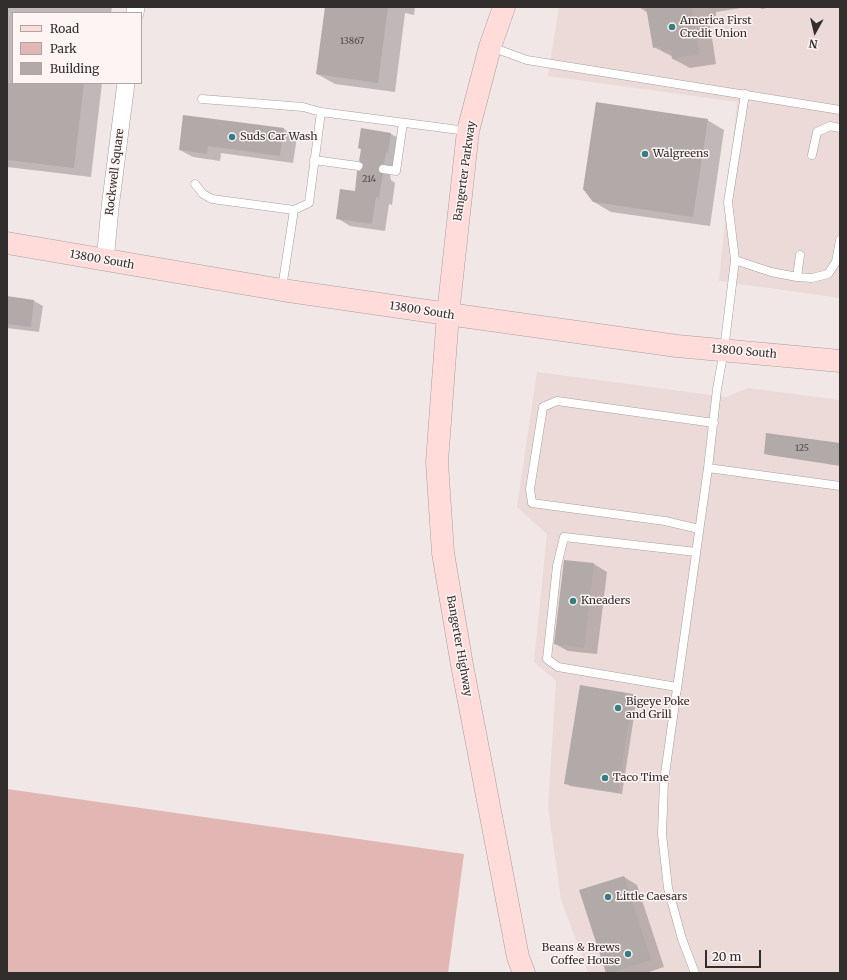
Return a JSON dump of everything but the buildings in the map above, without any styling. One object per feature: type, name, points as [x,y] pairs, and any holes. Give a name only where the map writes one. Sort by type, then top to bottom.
[{"type":"main road","name":"Bangerter Parkway","points":[[448,314],[468,132],[490,47],[504,7]]},
{"type":"main road","name":"13800 South","points":[[7,243],[105,261],[282,290],[448,314],[677,346],[840,361]]},
{"type":"main road","name":"Bangerter Highway","points":[[448,314],[437,462],[443,553],[465,680],[518,957],[524,973]]},
{"type":"street","name":"Rockwell Square","points":[[105,261],[110,208],[126,84]]},
{"type":"lane","points":[[490,47],[527,60],[840,110]]},
{"type":"lane","points":[[695,973],[682,939],[668,888],[662,834],[664,781],[708,468],[717,389],[724,350],[735,260],[728,202],[745,94]]},
{"type":"lane","points":[[202,99],[303,107],[321,112],[468,132]]},
{"type":"lane","points":[[196,184],[203,194],[212,199],[294,210],[309,202],[321,112]]},
{"type":"lane","points":[[383,169],[396,171],[403,123]]},
{"type":"lane","points":[[812,155],[817,132],[830,126],[840,128]]},
{"type":"lane","points":[[314,160],[358,166]]},
{"type":"lane","points":[[282,290],[294,210]]},
{"type":"lane","points":[[735,260],[770,272],[812,278],[828,274],[836,262],[840,240]]},
{"type":"lane","points":[[797,276],[800,255]]},
{"type":"lane","points":[[699,529],[665,521],[532,503],[530,489],[543,407],[557,401],[714,423]]},
{"type":"lane","points":[[708,468],[840,486]]},
{"type":"lane","points":[[677,687],[558,667],[547,659],[557,566],[564,537],[696,552]]},
{"type":"shaded area","points":[[559,7],[840,7],[840,298],[719,281],[737,102],[548,76]]},
{"type":"shaded area","points":[[537,372],[726,397],[748,388],[840,400],[840,973],[588,973],[561,899],[548,807],[556,681],[534,662],[547,534],[517,507]]},
{"type":"green space","points":[[7,789],[464,854],[448,973],[7,973]]},
{"type":"place","name":"America First Credit Union","points":[[672,27]]},
{"type":"place","name":"Suds Car Wash","points":[[232,137]]},
{"type":"place","name":"Walgreens","points":[[645,154]]},
{"type":"place","name":"Kneaders","points":[[573,601]]},
{"type":"place","name":"Bigeye Poke and Grill","points":[[618,708]]},
{"type":"place","name":"Taco Time","points":[[605,778]]},
{"type":"place","name":"Little Caesars","points":[[608,897]]},
{"type":"place","name":"Beans & Brews Coffee House","points":[[628,954]]}]
